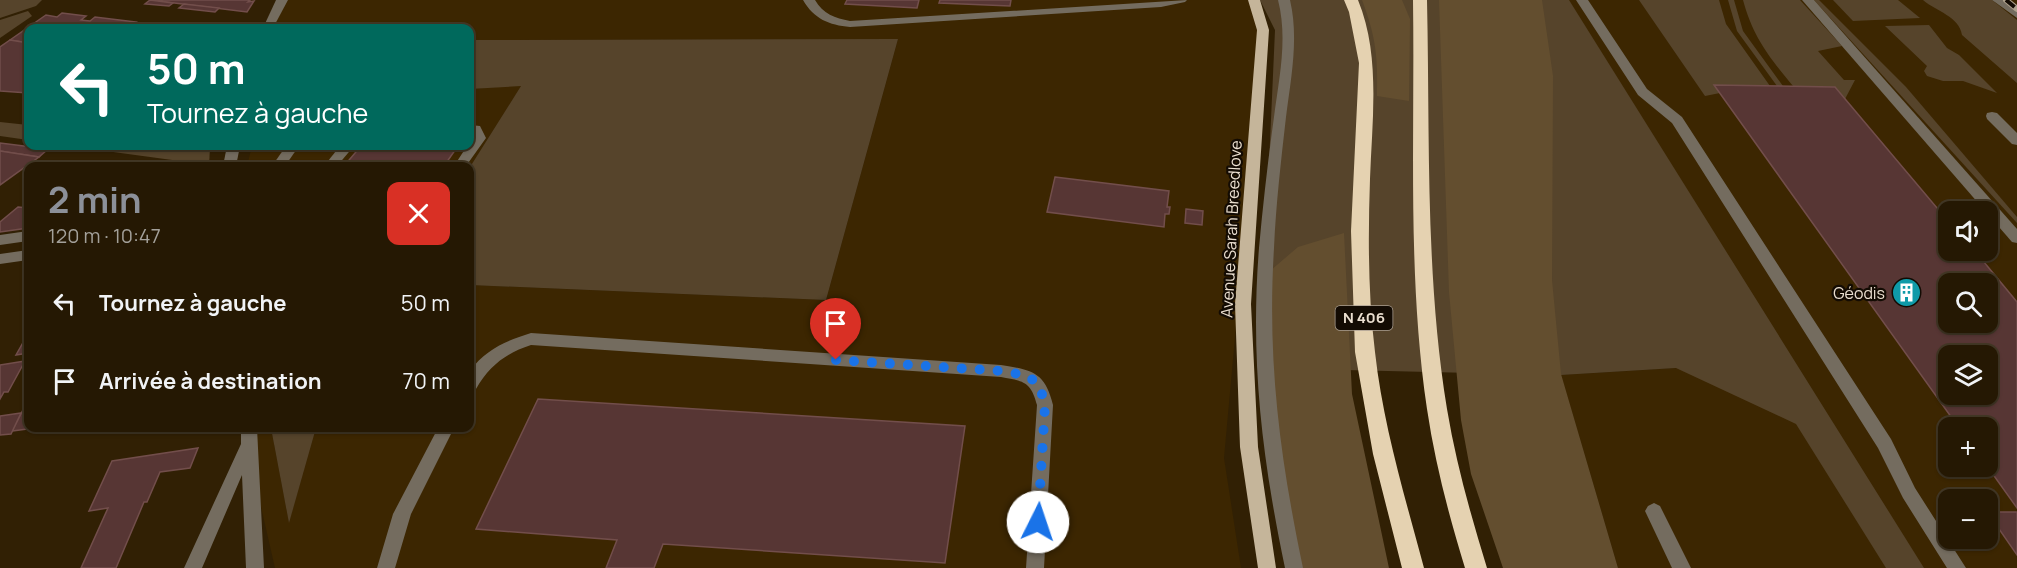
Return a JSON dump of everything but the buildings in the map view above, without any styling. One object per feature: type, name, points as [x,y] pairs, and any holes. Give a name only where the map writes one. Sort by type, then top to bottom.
[{"type":"highway","name":"N 406","points":[[1351,0],[1356,12],[1366,63],[1360,231],[1365,352],[1383,454],[1413,568]]},
{"type":"highway","points":[[1420,0],[1424,250],[1434,388],[1459,517],[1476,568]]},
{"type":"main road","name":"Avenue Sarah Breedlove","points":[[1254,0],[1263,30],[1243,304],[1249,447],[1267,568]]},
{"type":"street","points":[[270,24],[282,0]]},
{"type":"street","points":[[809,0],[817,13],[825,18],[850,24],[1099,4],[1161,4],[1181,0]]},
{"type":"street","points":[[1284,0],[1289,20],[1287,54],[1263,271],[1264,368],[1276,482],[1294,568]]},
{"type":"street","points":[[1582,0],[1642,92],[1677,120],[1886,444],[1909,493],[1957,568]]},
{"type":"street","points":[[1808,0],[2017,238]]},
{"type":"street","points":[[1998,0],[2017,15]]},
{"type":"street","points":[[1992,116],[2017,141]]},
{"type":"street","points":[[474,129],[479,138],[474,145]]},
{"type":"street","points":[[333,162],[344,150]]},
{"type":"street","points":[[0,240],[24,237]]},
{"type":"street","points":[[0,259],[24,256]]},
{"type":"street","points":[[474,379],[487,361],[504,347],[531,339],[989,370],[1026,375],[1041,387],[1045,405],[1035,568]]},
{"type":"street","points":[[385,568],[388,549],[419,478],[444,432]]},
{"type":"street","points":[[193,568],[249,435]]},
{"type":"street","points":[[249,435],[255,568]]},
{"type":"street","points":[[1654,511],[1682,568]]},
{"type":"shaded area","points":[[0,0],[42,0],[36,6],[0,18]]},
{"type":"shaded area","points":[[285,0],[1254,0],[1263,30],[1224,458],[1241,568],[275,568],[244,432],[272,432],[289,522],[315,432],[474,432],[474,285],[826,300],[898,39],[474,40],[474,24],[279,24],[270,21]]},
{"type":"shaded area","points":[[1260,0],[1569,0],[1924,568],[1886,568],[1796,424],[1676,368],[1561,375],[1264,368],[1264,276],[1275,30]]},
{"type":"shaded area","points":[[1362,0],[1402,0],[1410,19],[1409,101],[1377,96],[1375,47]]},
{"type":"shaded area","points":[[1439,0],[1542,0],[1553,76],[1552,280],[1561,374],[1618,568],[1503,568],[1471,474],[1461,420],[1449,292]]},
{"type":"shaded area","points":[[1566,0],[2017,0],[2017,568],[1618,568],[1561,375],[1777,362]]},
{"type":"shaded area","points":[[1639,0],[1719,0],[1726,24],[1770,86],[1715,85],[1720,93],[1705,96]]},
{"type":"shaded area","points":[[1728,0],[1734,0],[1743,31],[1783,86],[1777,86],[1737,31]]},
{"type":"shaded area","points":[[1743,0],[1800,0],[1842,46],[1818,51],[1844,80],[1855,80],[1845,99],[1835,87],[1793,86],[1763,46]]},
{"type":"shaded area","points":[[1814,0],[1819,0],[1906,87],[2017,217],[2017,223]]},
{"type":"shaded area","points":[[1833,0],[1898,0],[1920,18],[1853,21]]},
{"type":"shaded area","points":[[1923,0],[1992,0],[2017,20],[2017,83],[1962,35],[1957,23]]},
{"type":"shaded area","points":[[28,11],[32,16],[0,38],[0,20]]},
{"type":"shaded area","points":[[1929,25],[1947,48],[1959,55],[1997,93],[1963,81],[1943,81],[1927,76],[1924,71],[1927,66],[1885,26]]},
{"type":"shaded area","points":[[898,39],[826,300],[474,285],[473,162],[521,86],[474,89],[474,40]]},
{"type":"shaded area","points":[[522,85],[473,162],[248,162],[251,150],[474,150],[474,89]]},
{"type":"shaded area","points":[[0,122],[24,125],[24,139],[0,136]]},
{"type":"shaded area","points":[[98,150],[210,150],[209,162],[187,162]]},
{"type":"shaded area","points":[[1344,233],[1352,394],[1389,568],[1294,568],[1276,482],[1264,276],[1298,247]]},
{"type":"shaded area","points":[[272,432],[315,432],[289,523]]},
{"type":"railway","points":[[2006,0],[2017,9]]},
{"type":"place","name":"Géodis","points":[[1906,293]]},
{"type":"route","points":[[836,360],[1001,371],[1026,375],[1041,387],[1045,405],[1038,522]]}]
